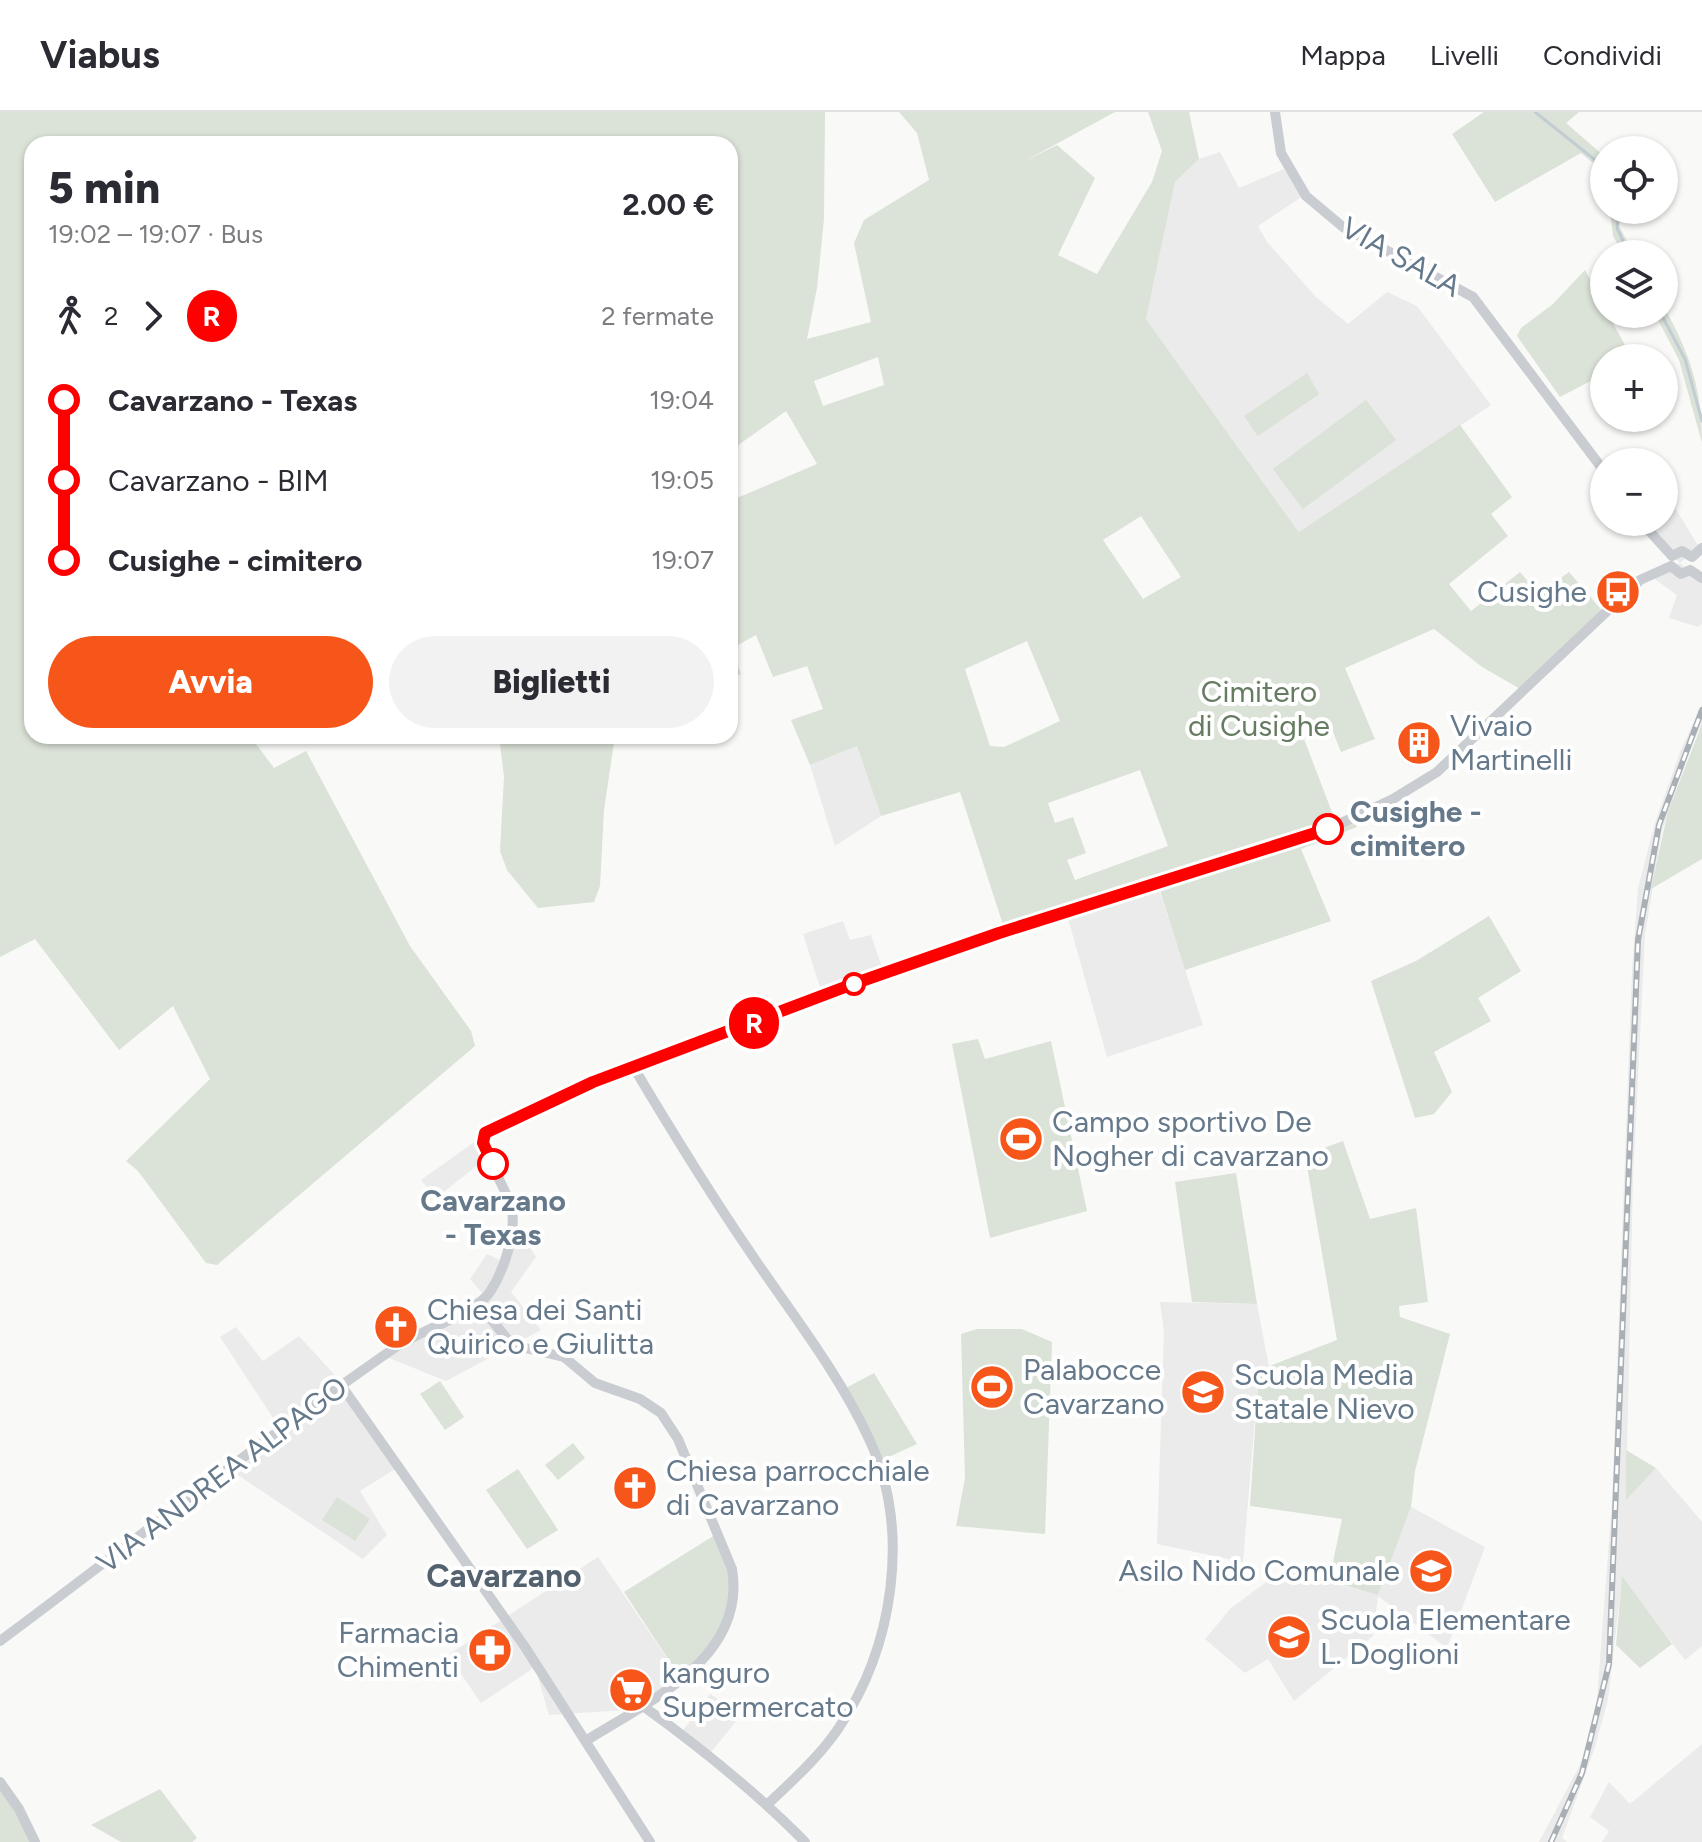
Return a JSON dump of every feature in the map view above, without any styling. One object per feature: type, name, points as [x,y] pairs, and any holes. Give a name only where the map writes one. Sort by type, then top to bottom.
[{"type":"street","name":"VIA SALA","points":[[1275,112],[1281,153],[1306,196],[1343,227],[1473,297],[1590,452]]},
{"type":"street","points":[[1652,536],[1681,574],[1690,570]]},
{"type":"street","points":[[1690,570],[1692,557],[1702,548]]},
{"type":"street","points":[[587,1740],[666,1690],[692,1670],[714,1646],[728,1623],[734,1591],[729,1557],[678,1439],[649,1403],[595,1383],[564,1357],[512,1345],[478,1303],[494,1283],[513,1225],[508,1196],[482,1141],[488,1131],[536,1106],[634,1068],[999,933],[1331,828],[1393,799],[1448,762],[1640,580],[1672,561],[1682,551],[1692,557]]},
{"type":"street","points":[[1690,570],[1702,578]]},
{"type":"street","points":[[634,1068],[850,1404],[880,1466],[891,1516],[894,1543],[888,1606],[853,1704],[828,1741],[768,1804]]},
{"type":"street","name":"VIA ANDREA ALPAGO","points":[[0,1641],[341,1385],[408,1338],[478,1303]]},
{"type":"street","points":[[341,1385],[587,1740],[650,1842]]},
{"type":"street","points":[[662,1720],[659,1707],[666,1690]]},
{"type":"street","points":[[638,1709],[662,1720],[768,1804],[805,1842]]},
{"type":"street","points":[[0,1782],[19,1809],[35,1842]]},
{"type":"shaded area","points":[[1220,152],[1239,188],[1284,169],[1303,196],[1258,226],[1267,242],[1316,297],[1348,324],[1387,292],[1417,306],[1491,405],[1300,533],[1146,319],[1175,182],[1199,159]]},
{"type":"shaded area","points":[[1678,513],[1699,547],[1680,563],[1656,536],[1678,536]]},
{"type":"shaded area","points":[[1680,563],[1702,582],[1702,624],[1698,627],[1669,618],[1677,595],[1652,577]]},
{"type":"shaded area","points":[[1702,704],[1702,724],[1687,755],[1662,831],[1645,935],[1633,1178],[1626,1499],[1656,1468],[1702,1522],[1702,1646],[1685,1660],[1622,1578],[1608,1700],[1595,1747],[1562,1838],[1567,1842],[1539,1842],[1582,1761],[1596,1712],[1612,1502],[1632,970],[1638,888],[1655,823],[1680,752]]},
{"type":"shaded area","points":[[857,746],[881,816],[835,846],[810,765]]},
{"type":"shaded area","points":[[1156,880],[1203,1025],[1107,1057],[1067,915]]},
{"type":"shaded area","points":[[843,921],[850,940],[871,935],[885,976],[823,997],[803,934]]},
{"type":"shaded area","points":[[480,1138],[488,1157],[436,1198],[421,1180]]},
{"type":"shaded area","points":[[514,1223],[536,1257],[511,1292],[541,1330],[446,1381],[384,1356],[475,1302],[483,1294],[470,1279],[487,1254],[500,1260]]},
{"type":"shaded area","points":[[1160,1302],[1257,1304],[1269,1367],[1259,1371],[1243,1562],[1157,1544],[1164,1332]]},
{"type":"shaded area","points":[[236,1327],[263,1361],[299,1336],[344,1385],[400,1466],[360,1491],[387,1535],[363,1559],[229,1469],[281,1430],[220,1337]]},
{"type":"shaded area","name":"Scuola Elementare L. Doglioni","points":[[1411,1507],[1485,1547],[1447,1648],[1378,1596],[1373,1636],[1294,1701],[1268,1659],[1245,1673],[1205,1639],[1231,1608],[1283,1570],[1378,1595]]},
{"type":"shaded area","points":[[598,1557],[680,1677],[642,1709],[549,1715],[535,1667],[481,1703],[448,1655]]},
{"type":"shaded area","points":[[710,1694],[741,1715],[708,1756],[679,1736]]},
{"type":"shaded area","points":[[1702,1744],[1702,1842],[1602,1842],[1609,1831],[1590,1817],[1609,1782],[1630,1804]]},
{"type":"green space","name":"Cimitero di Cusighe","points":[[0,112],[825,112],[824,219],[817,288],[807,339],[871,322],[854,243],[864,220],[929,180],[917,133],[899,112],[1115,112],[1023,162],[1057,145],[1095,178],[1058,255],[1097,274],[1152,182],[1162,151],[1148,112],[1189,112],[1199,159],[1175,182],[1146,319],[1299,532],[1460,425],[1512,497],[1491,514],[1508,536],[1449,584],[1471,611],[1520,572],[1539,594],[1569,572],[1606,615],[1522,690],[1482,667],[1434,629],[1345,668],[1375,739],[1341,752],[1331,727],[1304,739],[1335,820],[1351,813],[1357,827],[1301,849],[1331,921],[1185,970],[1157,881],[1006,934],[960,792],[881,816],[857,746],[810,765],[791,720],[823,709],[807,666],[773,677],[756,635],[738,645],[738,498],[817,464],[786,411],[738,445],[738,136],[24,136],[24,744],[256,744],[274,768],[306,751],[410,946],[471,1031],[475,1046],[217,1265],[206,1263],[138,1171],[126,1161],[210,1079],[173,1006],[119,1050],[35,939],[0,957]],"holes":[[[878,357],[884,385],[823,406],[814,381]],[[1141,516],[1181,577],[1143,599],[1103,540]],[[1027,641],[1060,721],[1004,747],[990,746],[965,669]],[[1140,770],[1168,846],[1075,880],[1067,860],[1086,853],[1073,817],[1055,823],[1048,803]]]},
{"type":"green space","points":[[1484,112],[1579,112],[1566,123],[1590,144],[1590,160],[1581,153],[1495,202],[1452,134]]},
{"type":"green space","points":[[1612,224],[1620,224],[1626,240],[1615,240]]},
{"type":"green space","points":[[1585,270],[1590,279],[1590,328],[1616,328],[1624,344],[1590,344],[1590,381],[1560,397],[1517,336],[1521,328],[1553,304]]},
{"type":"green space","points":[[1662,328],[1675,328],[1693,372],[1700,405],[1702,443],[1678,358],[1678,344],[1671,344]]},
{"type":"green space","points":[[1307,373],[1319,394],[1258,436],[1244,416]]},
{"type":"green space","points":[[1366,400],[1396,440],[1303,509],[1273,469]]},
{"type":"green space","points":[[1702,724],[1702,859],[1651,889],[1668,811]]},
{"type":"green space","points":[[500,744],[614,744],[604,810],[600,886],[594,902],[538,908],[507,870],[500,851],[504,777]]},
{"type":"green space","points":[[1489,916],[1521,971],[1478,998],[1491,1021],[1434,1052],[1452,1092],[1434,1114],[1415,1118],[1371,981],[1416,961]]},
{"type":"green space","name":"Campo sportivo De Nogher di cavarzano","points":[[978,1039],[985,1059],[1051,1041],[1087,1211],[990,1238],[952,1044]]},
{"type":"green space","points":[[1343,1141],[1370,1219],[1416,1208],[1428,1302],[1399,1306],[1400,1317],[1450,1334],[1415,1471],[1411,1507],[1378,1595],[1329,1581],[1342,1519],[1250,1506],[1259,1370],[1337,1340],[1305,1155]]},
{"type":"green space","points":[[1236,1173],[1257,1304],[1192,1302],[1175,1182]]},
{"type":"green space","points":[[977,1329],[1022,1329],[1052,1342],[1045,1534],[956,1526],[965,1478],[961,1334]]},
{"type":"green space","points":[[874,1373],[917,1444],[880,1461],[844,1389]]},
{"type":"green space","points":[[440,1381],[464,1417],[445,1430],[420,1394]]},
{"type":"green space","points":[[573,1443],[585,1458],[558,1480],[545,1465]]},
{"type":"green space","points":[[1626,1450],[1656,1468],[1626,1500]]},
{"type":"green space","points":[[518,1469],[558,1530],[527,1549],[486,1490]]},
{"type":"green space","points":[[337,1497],[370,1519],[355,1541],[322,1520]]},
{"type":"green space","points":[[718,1533],[737,1582],[714,1650],[680,1677],[624,1592]]},
{"type":"green space","points":[[1622,1576],[1672,1644],[1640,1668],[1616,1645]]},
{"type":"green space","points":[[0,1786],[4,1791],[31,1842],[0,1842]]},
{"type":"green space","points":[[160,1789],[197,1838],[192,1842],[121,1842],[91,1825]]},
{"type":"waterway","points":[[1535,112],[1590,156]]},
{"type":"waterway","points":[[1617,224],[1623,240]]},
{"type":"waterway","points":[[1668,328],[1685,359],[1702,421]]},
{"type":"railway","points":[[1551,1842],[1582,1773],[1609,1664],[1638,940],[1659,825],[1702,710]]},
{"type":"bus line","name":"R","points":[[493,1164],[483,1143],[485,1133],[536,1106],[593,1082],[853,984],[999,933],[1328,829]]},
{"type":"place","name":"Cusighe","points":[[1618,592]]},
{"type":"place","name":"Vivaio Martinelli","points":[[1419,743]]},
{"type":"place","name":"Cusighe - cimitero","points":[[1328,829]]},
{"type":"place","name":"Campo sportivo De Nogher di cavarzano","points":[[1021,1139]]},
{"type":"place","name":"Cavarzano - Texas","points":[[493,1164]]},
{"type":"place","name":"Chiesa dei Santi Quirico e Giulitta","points":[[396,1327]]},
{"type":"place","name":"Palabocce Cavarzano","points":[[992,1387]]},
{"type":"place","name":"Scuola Media Statale Nievo","points":[[1203,1392]]},
{"type":"place","name":"Chiesa parrocchiale di Cavarzano","points":[[635,1488]]},
{"type":"place","name":"Asilo Nido Comunale","points":[[1431,1571]]},
{"type":"place","name":"Scuola Elementare L. Doglioni","points":[[1289,1637]]},
{"type":"place","name":"Farmacia Chimenti","points":[[490,1650]]},
{"type":"place","name":"kanguro Supermercato","points":[[631,1690]]},
{"type":"district","name":"Cavarzano","points":[[504,1576]]}]
